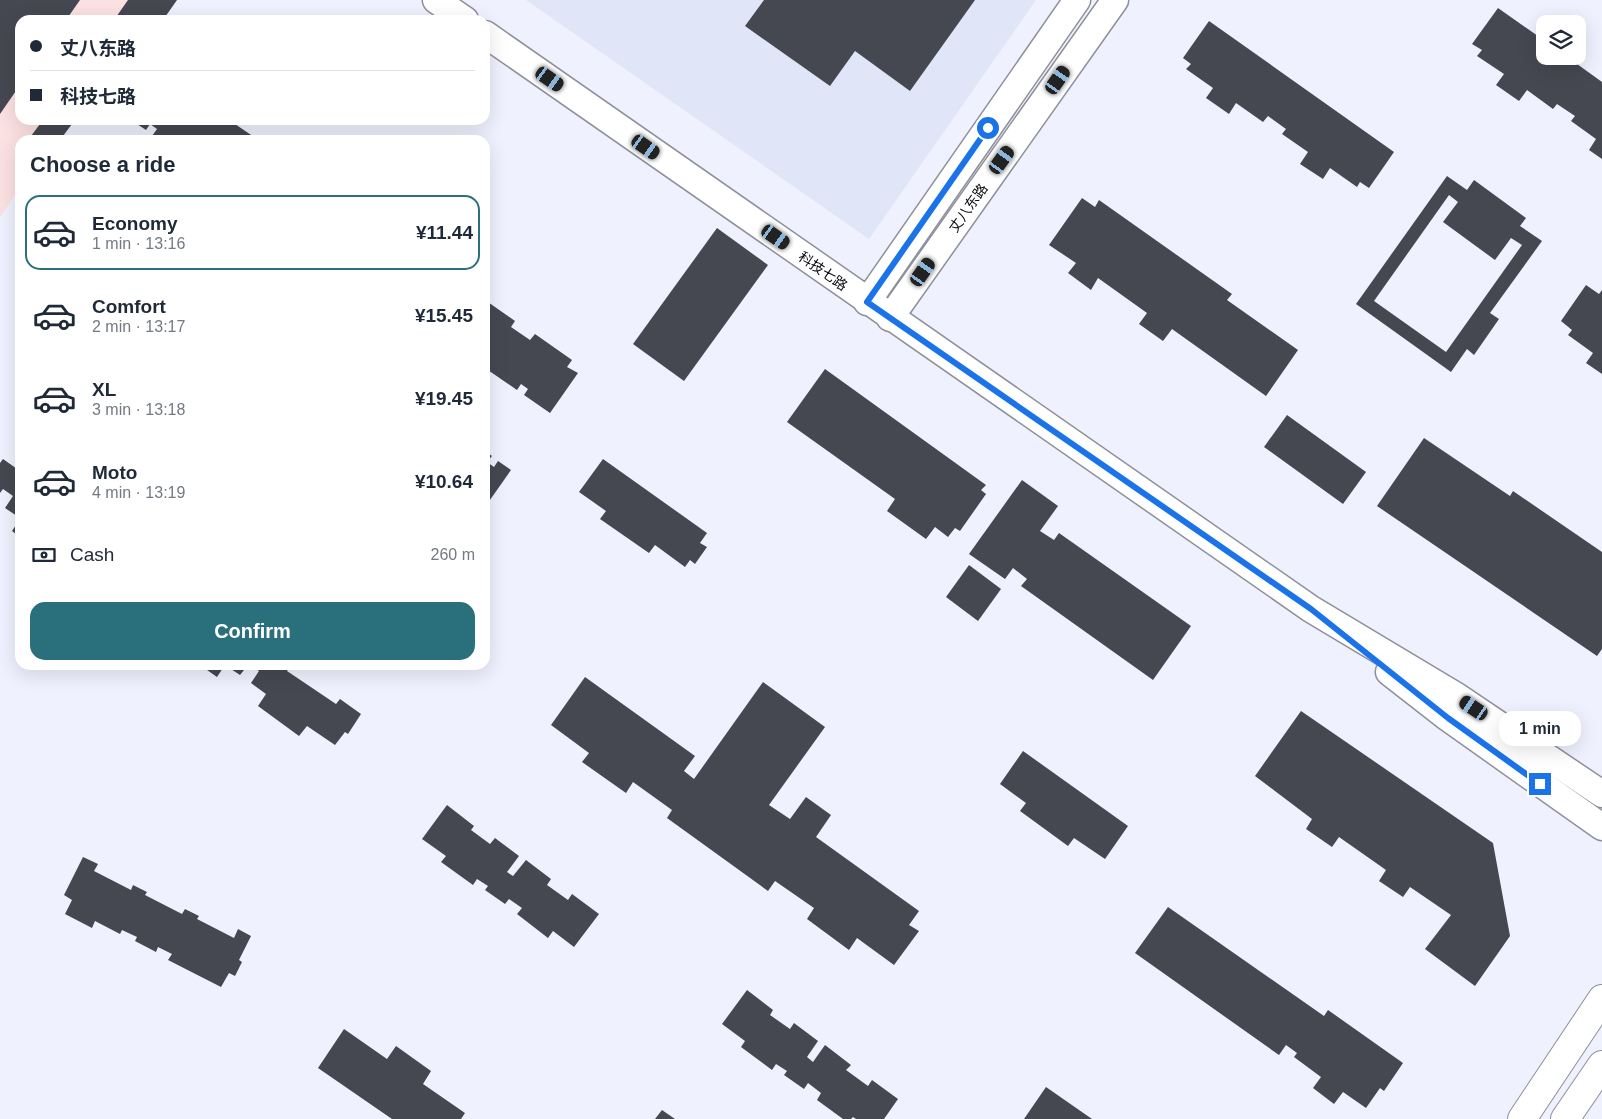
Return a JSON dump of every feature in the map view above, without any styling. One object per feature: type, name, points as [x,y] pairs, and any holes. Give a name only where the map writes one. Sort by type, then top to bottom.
[{"type":"main road","points":[[1522,1119],[1602,999]]},
{"type":"main road","points":[[1565,1119],[1602,1065]]},
{"type":"street","points":[[436,0],[458,15]]},
{"type":"street","points":[[867,302],[1077,0]]},
{"type":"street","name":"丈八东路","points":[[890,318],[1115,0]]},
{"type":"street","name":"科技七路","points":[[490,38],[867,302],[1311,609],[1458,697],[1602,794]]},
{"type":"street","name":"科技七路","points":[[1311,609],[1448,718],[1602,827]]},
{"type":"shaded area","points":[[0,0],[147,0],[137,15],[15,15],[15,125],[62,125],[56,135],[15,135],[15,195],[0,217]]},
{"type":"shaded area","points":[[526,0],[1036,0],[869,239]]},
{"type":"building","points":[[0,0],[80,0],[70,15],[15,15],[15,92],[0,114]]},
{"type":"building","points":[[128,0],[177,0],[166,15],[118,15]]},
{"type":"building","points":[[764,0],[975,0],[910,91],[855,51],[830,86],[745,26]]},
{"type":"building","points":[[1498,8],[1536,35],[1536,65],[1578,65],[1602,82],[1602,159],[1589,150],[1596,139],[1571,121],[1575,116],[1557,104],[1553,109],[1527,90],[1519,101],[1496,85],[1504,74],[1477,56],[1482,50],[1472,44]]},
{"type":"building","points":[[1209,21],[1394,152],[1369,188],[1360,182],[1357,187],[1330,168],[1323,179],[1300,164],[1308,152],[1282,134],[1286,129],[1268,116],[1263,122],[1236,103],[1229,114],[1206,98],[1213,88],[1186,69],[1191,64],[1183,58]]},
{"type":"building","points":[[39,125],[71,125],[64,135],[32,135]]},
{"type":"building","points":[[138,125],[149,125],[146,130]]},
{"type":"building","points":[[151,125],[236,125],[251,135],[153,135],[157,129]]},
{"type":"building","points":[[1447,176],[1467,190],[1474,180],[1526,218],[1520,226],[1542,241],[1490,313],[1499,319],[1474,355],[1467,349],[1451,372],[1356,304]],"holes":[[[1449,195],[1458,202],[1443,222],[1495,260],[1511,238],[1522,245],[1446,352],[1374,301]]]},
{"type":"building","points":[[1082,198],[1095,207],[1099,200],[1232,294],[1227,300],[1298,350],[1266,396],[1172,329],[1163,341],[1139,324],[1147,313],[1098,278],[1091,290],[1068,273],[1076,263],[1049,245]]},
{"type":"building","points":[[717,228],[768,265],[684,381],[633,344]]},
{"type":"building","points":[[1586,285],[1599,294],[1602,290],[1602,374],[1586,363],[1593,353],[1568,335],[1572,330],[1561,321]]},
{"type":"building","points":[[490,304],[515,321],[511,327],[530,340],[535,334],[572,360],[567,367],[578,373],[550,413],[524,395],[528,389],[521,384],[517,390],[490,371]]},
{"type":"building","points":[[825,369],[986,485],[981,490],[986,494],[960,531],[955,528],[948,537],[935,527],[926,539],[887,511],[895,499],[787,422]]},
{"type":"building","points":[[1287,415],[1366,472],[1343,504],[1264,447]]},
{"type":"building","points":[[1424,438],[1510,496],[1513,491],[1602,552],[1602,649],[1597,656],[1377,506]]},
{"type":"building","points":[[3,459],[15,467],[15,515],[5,508],[13,496],[3,489],[0,493],[0,463]]},
{"type":"building","points":[[603,459],[707,533],[700,543],[707,547],[695,564],[690,560],[685,567],[655,545],[649,553],[600,519],[606,511],[579,492]]},
{"type":"building","points":[[498,461],[511,470],[490,500],[490,464],[494,467]]},
{"type":"building","points":[[1022,480],[1058,506],[1040,531],[1054,540],[1059,533],[1191,626],[1153,680],[1021,586],[1027,579],[1013,568],[1005,579],[969,554]]},
{"type":"building","points":[[969,565],[1001,589],[978,621],[946,597]]},
{"type":"building","points":[[207,670],[222,670],[217,677]]},
{"type":"building","points":[[232,670],[244,670],[240,675]]},
{"type":"building","points":[[258,670],[288,670],[336,704],[340,699],[361,714],[348,734],[345,732],[335,745],[307,726],[299,736],[258,706],[266,694],[251,683],[259,671]]},
{"type":"building","points":[[585,677],[695,756],[684,771],[694,779],[763,682],[825,727],[769,805],[790,819],[806,797],[831,815],[816,837],[919,911],[909,925],[919,931],[894,965],[857,938],[849,950],[807,919],[814,908],[775,881],[768,891],[667,818],[672,810],[633,782],[626,793],[582,762],[589,753],[551,725]]},
{"type":"building","points":[[1301,711],[1493,843],[1510,936],[1475,986],[1425,949],[1451,915],[1410,887],[1403,897],[1379,881],[1386,870],[1339,837],[1332,847],[1306,829],[1312,819],[1255,776]]},
{"type":"building","points":[[1023,751],[1128,826],[1105,859],[1074,838],[1068,846],[1020,811],[1026,803],[1000,784]]},
{"type":"building","points":[[447,805],[474,826],[471,830],[490,844],[495,838],[519,856],[507,872],[513,876],[526,860],[551,879],[547,885],[568,900],[572,894],[599,914],[574,947],[553,931],[548,938],[517,914],[522,908],[509,899],[505,904],[485,890],[488,886],[477,879],[473,885],[441,862],[446,856],[422,839]]},
{"type":"building","points":[[83,857],[98,864],[94,871],[131,890],[133,885],[147,892],[145,895],[182,914],[185,909],[199,916],[197,919],[234,938],[238,929],[251,936],[239,960],[242,962],[235,976],[229,973],[221,987],[168,960],[172,954],[158,947],[156,952],[135,941],[137,937],[122,930],[120,934],[95,921],[92,928],[65,914],[72,900],[64,895]]},
{"type":"building","points":[[1168,907],[1324,1016],[1328,1010],[1403,1063],[1384,1091],[1380,1088],[1366,1108],[1343,1092],[1334,1104],[1313,1088],[1321,1077],[1294,1057],[1297,1053],[1286,1045],[1279,1055],[1135,953]]},
{"type":"building","points":[[747,990],[773,1010],[770,1015],[790,1029],[794,1023],[818,1041],[807,1057],[813,1062],[825,1045],[851,1065],[846,1070],[868,1086],[872,1080],[898,1099],[884,1119],[856,1119],[853,1117],[851,1119],[843,1119],[817,1100],[821,1093],[808,1083],[804,1089],[784,1075],[787,1071],[776,1064],[772,1070],[741,1047],[745,1041],[722,1024]]},
{"type":"building","points":[[344,1029],[387,1059],[396,1046],[431,1071],[423,1084],[465,1113],[461,1119],[392,1119],[318,1068]]},
{"type":"building","points":[[1046,1087],[1092,1119],[1024,1119]]},
{"type":"building","points":[[662,1110],[675,1119],[655,1119]]},
{"type":"route","points":[[988,128],[867,302],[1311,609],[1448,718],[1540,784]]}]
